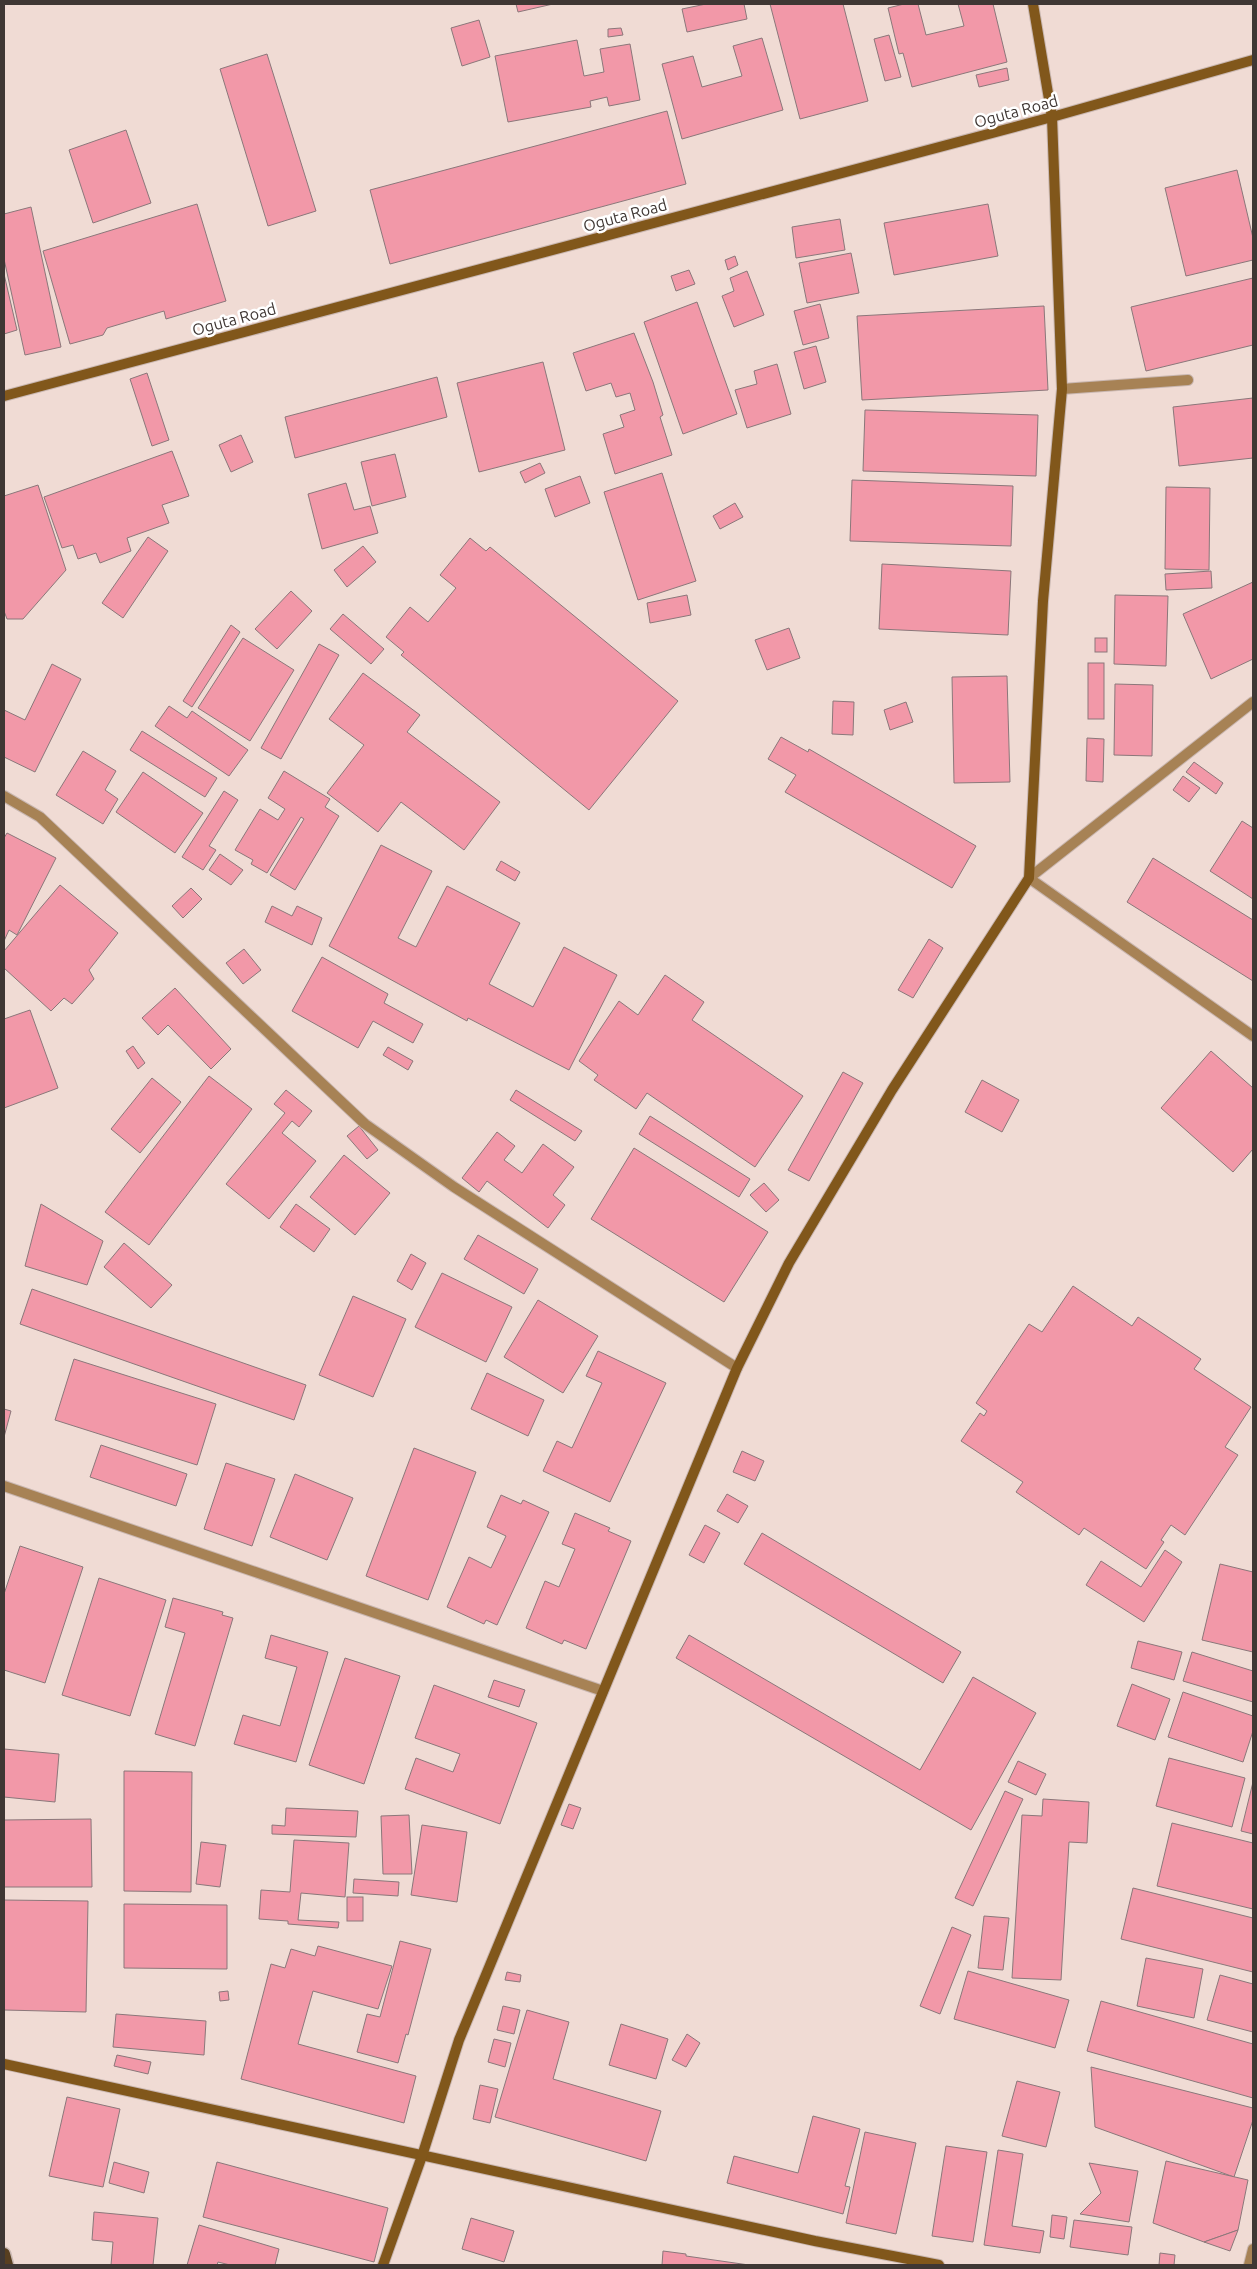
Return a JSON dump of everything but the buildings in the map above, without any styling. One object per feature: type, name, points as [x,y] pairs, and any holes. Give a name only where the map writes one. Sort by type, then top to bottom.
[{"type":"main road","points":[[4,2254],[7,2265]]},
{"type":"street","points":[[1029,878],[1043,601],[1062,388],[1052,117],[1032,4]]},
{"type":"street","name":"Oguta Road","points":[[4,396],[1052,117],[1253,60]]},
{"type":"street","points":[[1062,388],[1188,380]]},
{"type":"street","points":[[382,2265],[422,2156],[459,2040],[737,1368],[789,1263],[892,1090],[1029,878],[1253,702]]},
{"type":"street","points":[[4,796],[40,817],[365,1124],[454,1186],[737,1368]]},
{"type":"street","points":[[1029,878],[1253,1036]]},
{"type":"street","points":[[4,1486],[603,1691]]},
{"type":"street","points":[[4,2064],[815,2241],[939,2265]]},
{"type":"street","points":[[1249,2265],[1253,2249]]}]
